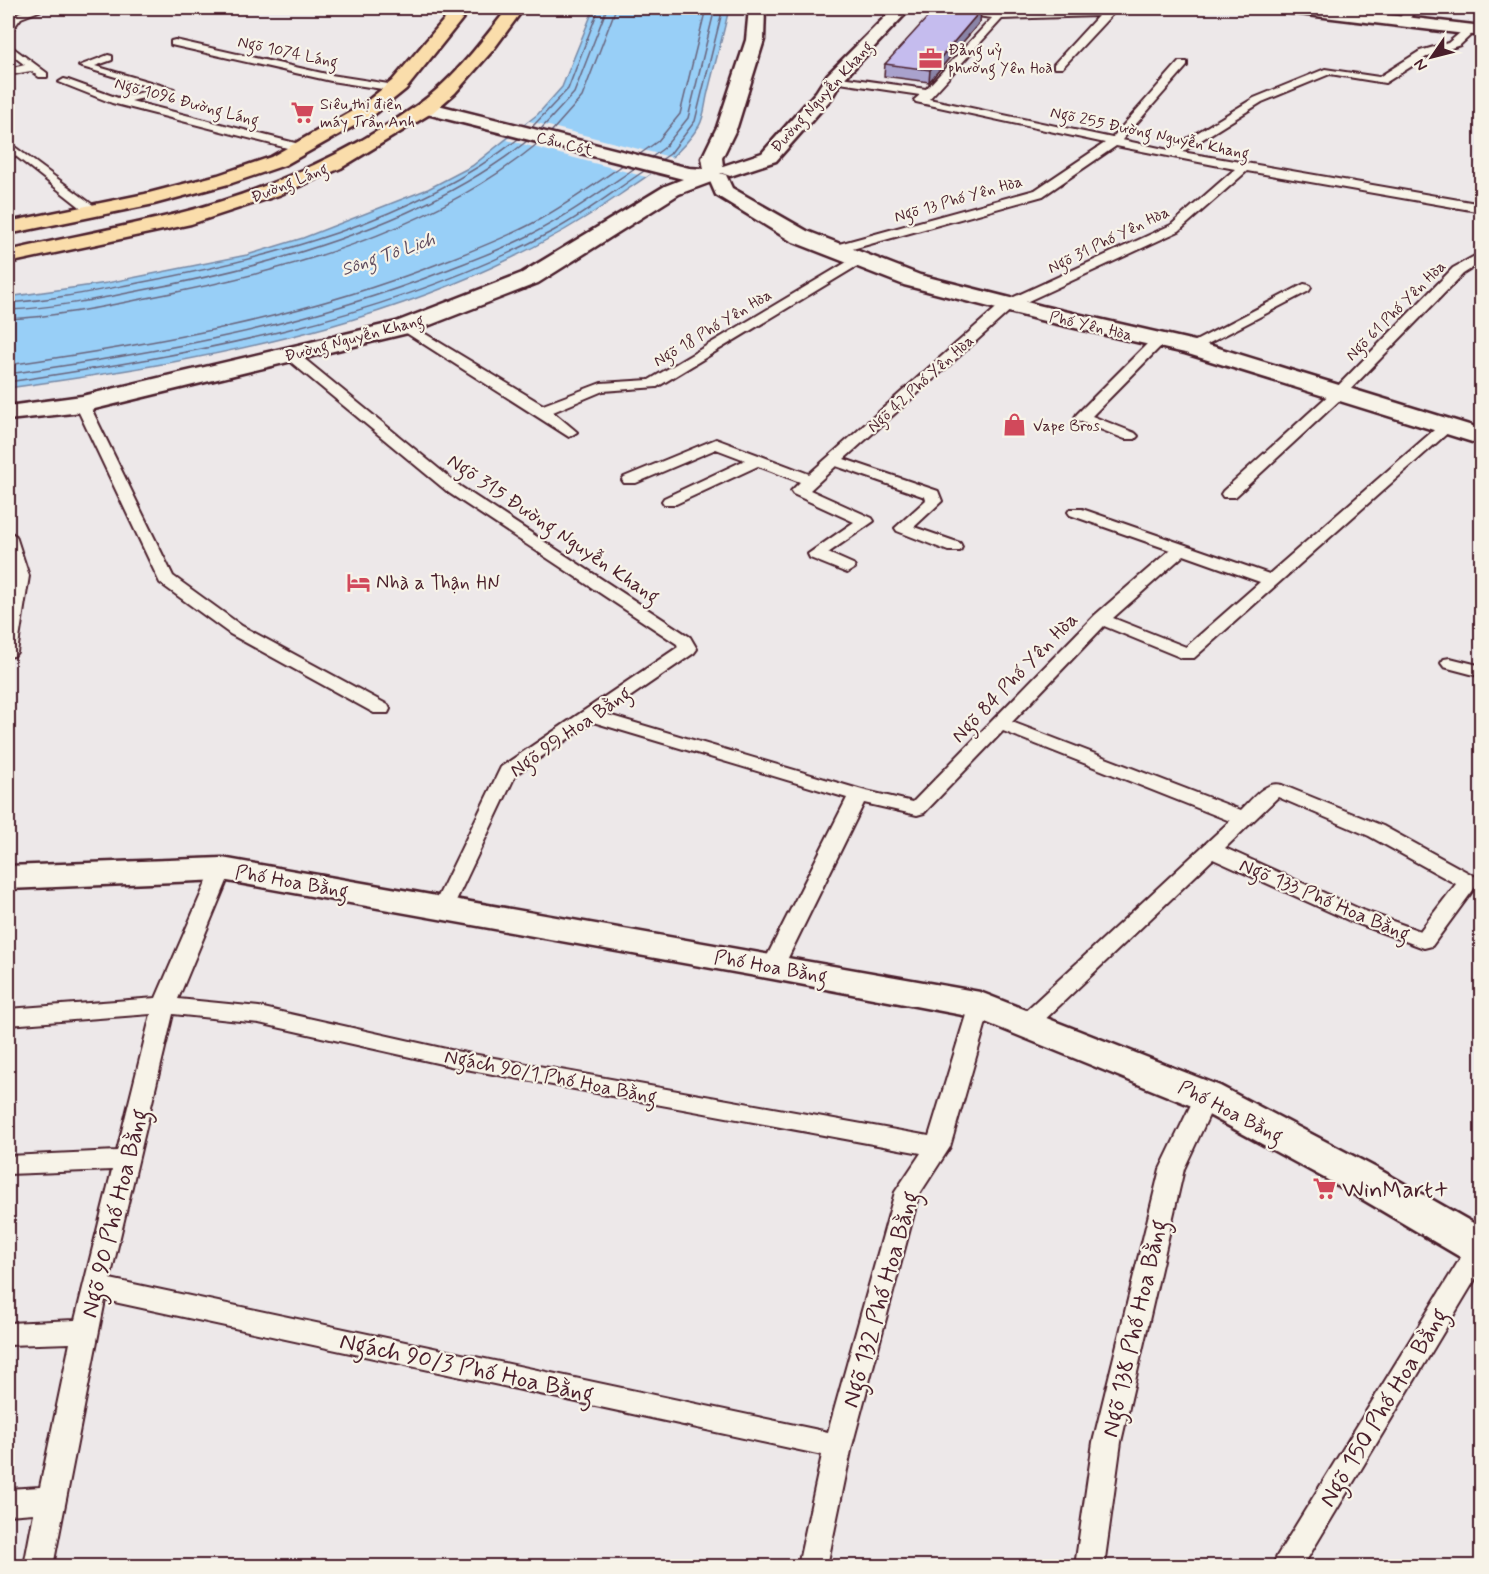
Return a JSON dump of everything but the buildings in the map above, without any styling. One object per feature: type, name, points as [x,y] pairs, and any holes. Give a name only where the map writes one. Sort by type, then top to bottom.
[{"type":"main road","name":"Đường Láng","points":[[8,228],[93,211],[225,179],[278,161],[368,110],[395,88],[463,8]]},
{"type":"main road","name":"Đường Láng","points":[[8,257],[183,219],[273,190],[334,164],[426,108],[448,89],[516,8]]},
{"type":"street","points":[[715,174],[712,158],[727,127],[754,40],[757,8]]},
{"type":"street","name":"Đường Nguyễn Khang","points":[[8,413],[82,404],[404,327],[530,278],[672,190],[769,156],[824,95],[833,78],[903,8]]},
{"type":"street","points":[[1291,8],[1407,14],[1476,30]]},
{"type":"street","name":"Cầu Cót","points":[[426,108],[690,174],[715,174]]},
{"type":"street","name":"Phố Yên Hòa","points":[[715,174],[723,191],[799,236],[912,280],[1008,305],[1191,347],[1481,437]]},
{"type":"street","name":"Phố Hoa Bằng","points":[[8,878],[222,869],[773,966],[980,1005],[1028,1022],[1206,1096],[1365,1181],[1481,1248]]},
{"type":"lane","points":[[8,28],[12,17],[42,8]]},
{"type":"lane","points":[[938,8],[999,15],[1110,10]]},
{"type":"lane","points":[[1058,66],[1110,10]]},
{"type":"lane","points":[[833,78],[928,93],[999,15]]},
{"type":"lane","points":[[1171,154],[1258,100],[1329,71],[1381,81],[1430,51],[1446,49],[1476,30]]},
{"type":"lane","name":"Ngõ 1074 Láng","points":[[175,43],[331,78],[395,88]]},
{"type":"lane","points":[[8,47],[43,75]]},
{"type":"lane","points":[[108,58],[84,66],[169,89],[117,101]]},
{"type":"lane","name":"Ngõ 13 Phố Yên Hòa","points":[[833,250],[1039,193],[1114,142],[1183,64]]},
{"type":"lane","points":[[8,72],[33,67]]},
{"type":"lane","name":"Ngõ 1096 Đường Láng","points":[[64,82],[117,101],[303,148]]},
{"type":"lane","name":"Ngõ 255 Đường Nguyễn Khang","points":[[928,93],[920,100],[1243,168],[1482,208]]},
{"type":"lane","points":[[8,145],[93,211]]},
{"type":"lane","name":"Ngõ 31 Phố Yên Hòa","points":[[1008,305],[1175,228],[1243,168]]},
{"type":"lane","name":"Ngõ 61 Phố Yên Hòa","points":[[1229,494],[1338,394],[1458,271],[1482,256]]},
{"type":"lane","name":"Ngõ 18 Phố Yên Hòa","points":[[542,411],[601,387],[652,384],[858,260]]},
{"type":"lane","points":[[1191,347],[1304,288]]},
{"type":"lane","name":"Ngõ 42 Phố Yên Hòa","points":[[810,480],[1008,305]]},
{"type":"lane","points":[[404,327],[542,411],[568,432]]},
{"type":"lane","points":[[1130,436],[1082,417],[1159,340]]},
{"type":"lane","name":"Ngõ 315 Đường Nguyễn Khang","points":[[291,355],[455,490],[684,641]]},
{"type":"lane","points":[[82,404],[166,579],[236,630],[381,709]]},
{"type":"lane","name":"Ngõ 84 Phố Yên Hòa","points":[[590,715],[858,795],[917,809],[1101,619],[1188,654],[1446,427]]},
{"type":"lane","points":[[630,480],[716,444],[810,480],[799,490],[866,521],[816,555],[847,568]]},
{"type":"lane","points":[[666,471],[724,447]]},
{"type":"lane","points":[[670,501],[758,460]]},
{"type":"lane","points":[[832,460],[932,494],[934,501],[903,528],[954,547]]},
{"type":"lane","points":[[1076,512],[1270,580]]},
{"type":"lane","points":[[8,536],[21,576],[8,652]]},
{"type":"lane","points":[[1101,619],[1181,549]]},
{"type":"lane","name":"Ngõ 99 Hoa Bằng","points":[[442,907],[508,771],[680,656],[688,649],[684,641]]},
{"type":"lane","points":[[1450,663],[1482,672]]},
{"type":"lane","points":[[1001,724],[1244,819]]},
{"type":"lane","name":"Ngõ 133 Phố Hoa Bằng","points":[[1028,1022],[1275,789],[1376,831],[1469,882],[1424,941],[1356,915],[1211,850]]},
{"type":"lane","points":[[773,966],[858,795]]},
{"type":"lane","name":"Ngõ 90 Phố Hoa Bằng","points":[[38,1566],[85,1331],[164,1005],[222,869]]},
{"type":"lane","name":"Ngách 90/1 Phố Hoa Bằng","points":[[8,1017],[164,1005],[259,1016],[454,1059],[938,1147]]},
{"type":"lane","name":"Ngõ 132 Phố Hoa Bằng","points":[[813,1566],[838,1446],[907,1192],[938,1147],[980,1005]]},
{"type":"lane","name":"Ngõ 138 Phố Hoa Bằng","points":[[1089,1566],[1107,1442],[1172,1168],[1206,1096]]},
{"type":"lane","points":[[8,1165],[127,1160]]},
{"type":"lane","name":"Ngõ 150 Phố Hoa Bằng","points":[[1287,1566],[1481,1248]]},
{"type":"lane","name":"Ngách 90/3 Phố Hoa Bằng","points":[[96,1287],[838,1446]]},
{"type":"lane","points":[[8,1334],[85,1331]]},
{"type":"lane","points":[[8,1502],[51,1499]]},
{"type":"water","name":"Sông Tô Lịch","points":[[594,8],[729,8],[699,126],[673,156],[621,194],[552,237],[480,273],[404,303],[327,327],[248,347],[168,363],[8,388],[8,297],[107,283],[247,255],[303,238],[428,189],[472,166],[538,114],[562,87]]},
{"type":"pier","points":[[529,121],[674,158],[646,177],[507,140]]},
{"type":"place","name":"Đảng uỷ phường Yên Hoà","points":[[930,58]]},
{"type":"place","name":"Siêu thị điện máy Trần Anh","points":[[302,112]]},
{"type":"place","name":"Vape Bros","points":[[1015,425]]},
{"type":"place","name":"Nhà a Thận HN","points":[[358,582]]},
{"type":"place","name":"WinMart+","points":[[1324,1189]]}]
